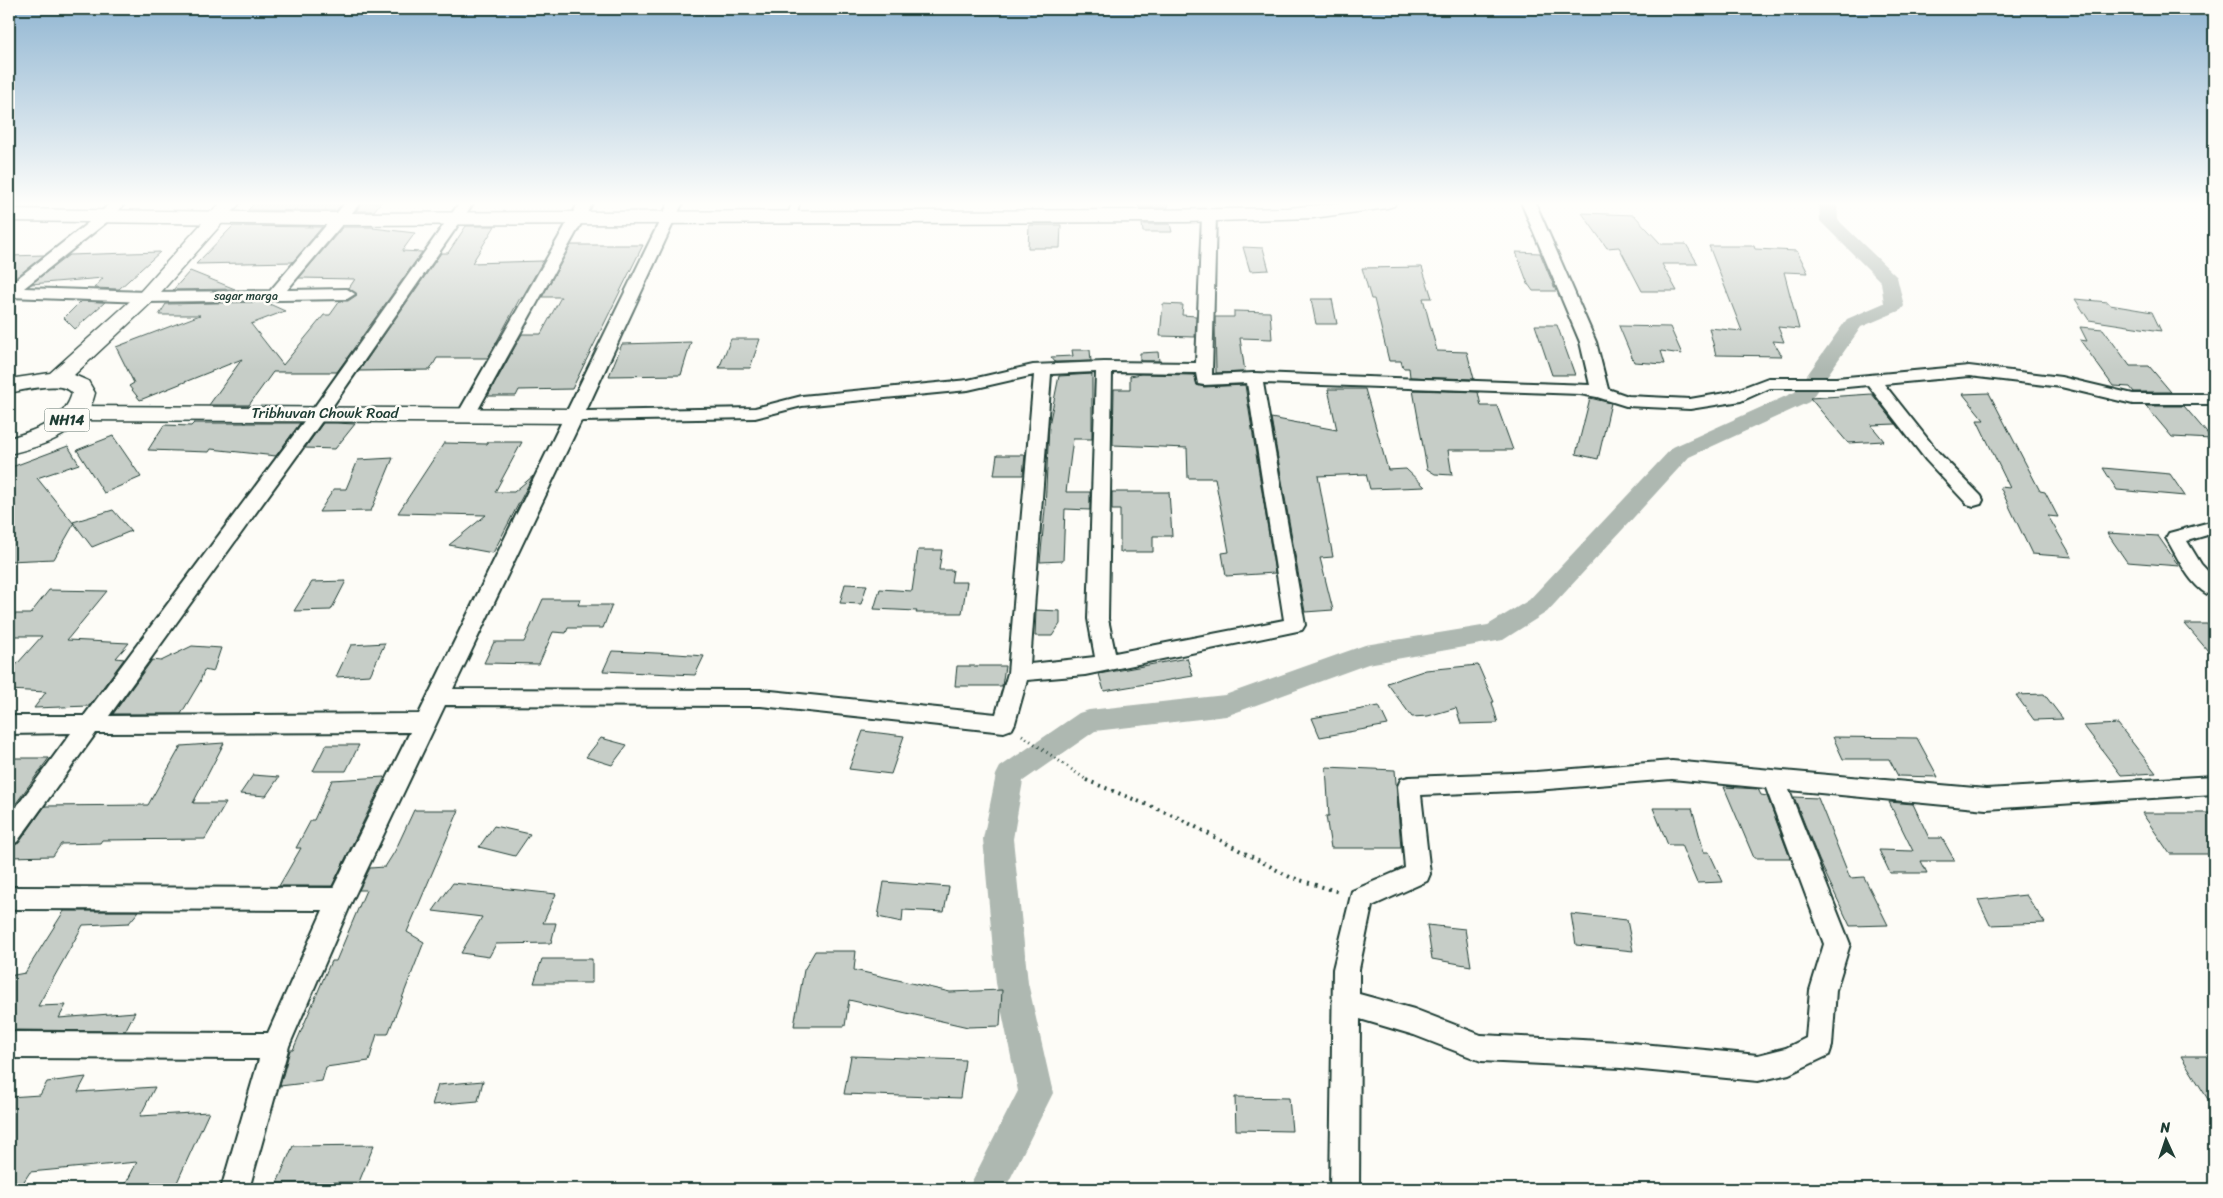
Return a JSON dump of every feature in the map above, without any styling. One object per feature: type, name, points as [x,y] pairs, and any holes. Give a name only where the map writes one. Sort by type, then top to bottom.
[{"type":"main road","points":[[57,379],[146,297],[181,258]]},
{"type":"main road","name":"NH14","points":[[9,386],[41,379],[57,379],[77,385],[82,390],[83,396],[81,404],[75,413],[52,430],[9,446]]},
{"type":"main road","name":"Tribhuvan Chowk Road","points":[[75,413],[575,416]]},
{"type":"street","points":[[10,291],[52,258]]},
{"type":"street","points":[[274,296],[307,258]]},
{"type":"street","points":[[9,835],[88,724],[319,413],[426,258]]},
{"type":"street","points":[[466,415],[555,258]]},
{"type":"street","points":[[235,1189],[276,1046],[340,898],[575,416],[649,258]]},
{"type":"street","points":[[1208,258],[1204,380],[1254,378],[1580,389],[1600,392],[1626,401],[1690,404],[1735,397],[1768,383],[1836,383],[1968,371],[2061,382],[2133,399],[2214,399]]},
{"type":"street","points":[[1552,258],[1588,342],[1600,392]]},
{"type":"street","name":"sagar marga","points":[[10,291],[146,297],[347,294]]},
{"type":"street","points":[[575,416],[755,413],[802,401],[968,385],[1043,370],[1104,367],[1204,368]]},
{"type":"street","points":[[1104,367],[1098,618],[1106,663]]},
{"type":"street","points":[[439,697],[761,698],[1004,723],[1019,673],[1043,370]]},
{"type":"street","points":[[1019,673],[1085,667],[1295,625],[1254,378]]},
{"type":"street","points":[[1873,380],[1932,456],[1974,500]]},
{"type":"street","points":[[2214,527],[2176,538],[2194,569],[2214,590]]},
{"type":"street","points":[[9,725],[426,723]]},
{"type":"street","points":[[1344,1189],[1346,969],[1361,899],[1418,874],[1409,786],[1536,781],[1672,770],[1986,799],[2214,785]]},
{"type":"street","points":[[1346,1003],[1414,1022],[1480,1048],[1621,1055],[1758,1068],[1789,1061],[1819,1046],[1823,990],[1837,944],[1774,780]]},
{"type":"street","points":[[9,898],[245,900],[340,898]]},
{"type":"street","points":[[9,1045],[276,1046]]},
{"type":"path","points":[[1004,723],[1089,782],[1176,816],[1290,877],[1361,899]]},
{"type":"building","points":[[9,258],[40,258],[9,283]]},
{"type":"building","points":[[65,258],[153,258],[119,289],[94,288],[103,278],[31,284]]},
{"type":"building","points":[[202,258],[296,258],[293,262],[196,264]]},
{"type":"building","points":[[316,258],[418,258],[337,372],[273,372],[249,405],[209,405],[242,359],[140,400],[129,386],[134,383],[116,347],[200,315],[159,315],[166,304],[265,302],[285,311],[251,324],[283,365],[324,315],[330,315],[340,301],[348,301],[357,295],[349,288],[355,279],[299,278]]},
{"type":"building","points":[[438,258],[475,258],[472,263],[543,261],[522,298],[520,298],[488,358],[437,358],[430,370],[359,371]]},
{"type":"building","points":[[564,258],[637,258],[572,389],[519,390],[516,396],[488,396],[522,334],[541,334],[561,297],[542,297]]},
{"type":"building","points":[[1246,258],[1266,258],[1269,270],[1250,271]]},
{"type":"building","points":[[1518,258],[1542,258],[1556,291],[1533,291],[1528,284]]},
{"type":"building","points":[[1625,258],[1694,258],[1698,264],[1662,264],[1677,291],[1642,291]]},
{"type":"building","points":[[1714,258],[1800,258],[1808,273],[1784,272],[1799,329],[1778,327],[1784,342],[1773,341],[1782,356],[1716,355],[1709,328],[1742,331]]},
{"type":"building","points":[[1422,267],[1432,298],[1423,298],[1437,351],[1467,352],[1474,379],[1410,377],[1409,368],[1403,368],[1401,361],[1389,361],[1374,299],[1371,299],[1362,268]]},
{"type":"building","points":[[190,271],[235,289],[173,290]]},
{"type":"building","points":[[1311,299],[1332,299],[1337,324],[1316,324]]},
{"type":"building","points":[[2075,299],[2108,302],[2110,305],[2152,312],[2161,331],[2089,320]]},
{"type":"building","points":[[81,301],[105,302],[75,329],[64,318]]},
{"type":"building","points":[[1163,304],[1183,305],[1182,315],[1196,316],[1195,337],[1160,336]]},
{"type":"building","points":[[1234,311],[1270,312],[1272,339],[1240,338],[1245,372],[1216,373],[1215,317],[1234,317]]},
{"type":"building","points":[[1535,325],[1557,325],[1575,375],[1552,375]]},
{"type":"building","points":[[1619,326],[1670,327],[1682,354],[1661,351],[1665,364],[1634,362]]},
{"type":"building","points":[[2080,327],[2103,329],[2130,366],[2149,366],[2171,392],[2134,392],[2130,387],[2113,386],[2080,340],[2087,341]]},
{"type":"building","points":[[731,339],[760,339],[750,368],[719,368]]},
{"type":"building","points":[[691,342],[681,375],[609,376],[622,344]]},
{"type":"building","points":[[1072,350],[1090,350],[1091,361],[1055,362],[1051,357],[1073,356]]},
{"type":"building","points":[[1158,352],[1159,361],[1140,361],[1140,353]]},
{"type":"building","points":[[1092,374],[1092,439],[1073,439],[1066,492],[1090,492],[1090,510],[1065,509],[1063,561],[1040,562],[1045,509],[1049,425],[1059,376]]},
{"type":"building","points":[[1141,374],[1194,375],[1197,385],[1204,387],[1245,385],[1275,573],[1226,576],[1222,553],[1229,552],[1215,478],[1188,478],[1187,448],[1113,445],[1114,389],[1130,389],[1130,376]]},
{"type":"building","points":[[1328,389],[1365,389],[1388,470],[1406,469],[1425,487],[1370,489],[1366,474],[1318,476],[1333,557],[1320,558],[1333,610],[1305,612],[1271,418],[1337,430]]},
{"type":"building","points":[[1413,390],[1478,392],[1481,406],[1497,406],[1513,450],[1448,450],[1452,475],[1435,474],[1427,469]]},
{"type":"building","points":[[1989,393],[2040,491],[2045,492],[2058,517],[2048,516],[2072,557],[2032,554],[2000,487],[2010,488],[1977,420],[1984,420],[1963,394]]},
{"type":"building","points":[[1872,394],[1896,424],[1871,425],[1884,441],[1848,443],[1810,398]]},
{"type":"building","points":[[1590,398],[1611,403],[1598,459],[1576,454]]},
{"type":"building","points":[[2146,406],[2184,406],[2212,439],[2172,437]]},
{"type":"building","points":[[194,423],[300,423],[276,456],[211,449],[209,452],[148,450],[164,425],[191,426]]},
{"type":"building","points":[[323,423],[355,424],[335,449],[305,448]]},
{"type":"building","points":[[113,436],[141,477],[104,493],[77,450]]},
{"type":"building","points":[[488,442],[522,442],[495,492],[514,492],[533,476],[493,553],[449,545],[486,515],[398,513],[444,443],[487,444]]},
{"type":"building","points":[[68,446],[79,464],[37,478],[74,524],[54,559],[9,561],[9,468]]},
{"type":"building","points":[[997,455],[1025,455],[1023,475],[994,475]]},
{"type":"building","points":[[393,458],[371,511],[319,512],[334,489],[346,489],[358,460]]},
{"type":"building","points":[[2103,468],[2170,474],[2185,496],[2117,490]]},
{"type":"building","points":[[1112,492],[1169,492],[1172,536],[1153,536],[1153,552],[1120,552],[1120,510],[1112,510]]},
{"type":"building","points":[[113,510],[131,531],[92,547],[73,522]]},
{"type":"building","points":[[2107,533],[2158,536],[2179,566],[2127,562]]},
{"type":"building","points":[[918,550],[942,550],[939,570],[953,570],[951,582],[967,582],[962,613],[916,613],[917,611],[874,609],[880,589],[912,591]]},
{"type":"building","points":[[346,581],[331,610],[294,611],[312,582]]},
{"type":"building","points":[[845,584],[867,585],[861,604],[840,603]]},
{"type":"building","points":[[49,590],[107,591],[67,640],[129,643],[116,658],[124,659],[89,706],[34,708],[46,692],[9,690],[9,673],[42,636],[9,636],[9,614],[30,614]]},
{"type":"building","points":[[543,599],[580,599],[578,605],[612,605],[603,628],[568,628],[566,633],[553,632],[539,664],[484,663],[494,642],[524,642]]},
{"type":"building","points":[[1036,610],[1060,611],[1060,624],[1052,636],[1035,636]]},
{"type":"building","points":[[2185,624],[2214,624],[2214,658]]},
{"type":"building","points":[[385,643],[370,675],[336,677],[351,645]]},
{"type":"building","points":[[192,646],[221,648],[213,672],[204,670],[200,682],[181,714],[113,714],[152,660],[161,661]]},
{"type":"building","points":[[612,651],[704,656],[695,675],[603,671]]},
{"type":"building","points":[[1187,658],[1193,676],[1104,691],[1099,674]]},
{"type":"building","points":[[1478,665],[1494,702],[1492,702],[1498,723],[1461,724],[1456,708],[1428,716],[1412,717],[1387,683],[1426,670]]},
{"type":"building","points":[[957,666],[1005,666],[1002,686],[955,686]]},
{"type":"building","points":[[2044,694],[2063,719],[2034,720],[2016,695]]},
{"type":"building","points":[[1379,706],[1388,725],[1320,737],[1312,718]]},
{"type":"building","points":[[2118,724],[2156,773],[2121,775],[2084,726]]},
{"type":"building","points":[[863,731],[904,736],[891,774],[849,769]]},
{"type":"building","points":[[1833,737],[1917,738],[1938,777],[1898,776],[1889,759],[1843,759]]},
{"type":"building","points":[[601,738],[627,745],[612,765],[586,757]]},
{"type":"building","points":[[224,743],[193,803],[226,803],[205,839],[102,840],[100,843],[61,844],[53,856],[9,857],[9,851],[19,843],[45,806],[148,805],[181,746]]},
{"type":"building","points":[[326,745],[359,745],[346,771],[313,771]]},
{"type":"building","points":[[9,758],[49,758],[9,813]]},
{"type":"building","points":[[1326,767],[1395,770],[1401,848],[1331,848],[1326,816],[1329,816]]},
{"type":"building","points":[[253,775],[279,777],[266,796],[240,794]]},
{"type":"building","points":[[385,777],[332,886],[279,886],[301,848],[296,848],[311,820],[314,820],[332,780]]},
{"type":"building","points":[[1724,787],[1758,789],[1761,795],[1767,796],[1790,858],[1754,858]]},
{"type":"building","points":[[1794,797],[1818,798],[1850,878],[1864,877],[1888,925],[1850,926],[1819,860]]},
{"type":"building","points":[[1889,802],[1913,804],[1929,838],[1942,838],[1955,861],[1921,861],[1927,873],[1890,873],[1879,850],[1913,851]]},
{"type":"building","points":[[1653,808],[1692,808],[1704,852],[1709,852],[1723,882],[1697,883],[1681,845],[1668,845]]},
{"type":"building","points":[[414,810],[459,810],[407,932],[424,942],[388,1034],[377,1034],[369,1061],[326,1067],[322,1081],[280,1086],[290,1050],[293,1050],[331,961],[336,961],[366,890],[359,890],[370,868],[385,867],[395,851]]},
{"type":"building","points":[[2142,813],[2214,813],[2214,854],[2170,854]]},
{"type":"building","points":[[494,826],[530,834],[515,856],[479,847]]},
{"type":"building","points":[[884,882],[949,887],[944,912],[903,910],[902,922],[878,917]]},
{"type":"building","points":[[453,883],[556,894],[543,923],[556,923],[551,943],[496,944],[489,957],[461,953],[482,917],[433,911]]},
{"type":"building","points":[[2026,895],[2045,923],[1990,925],[1978,900]]},
{"type":"building","points":[[64,911],[139,911],[129,923],[83,925],[38,1006],[66,1005],[59,1018],[135,1012],[125,1031],[9,1030],[9,976],[25,973]]},
{"type":"building","points":[[1571,914],[1627,920],[1633,951],[1576,945]]},
{"type":"building","points":[[1427,925],[1465,929],[1471,966],[1432,959]]},
{"type":"building","points":[[815,951],[856,951],[854,970],[950,992],[1002,990],[1000,1026],[968,1027],[849,1000],[845,1026],[794,1026],[804,970]]},
{"type":"building","points":[[542,959],[592,959],[592,983],[534,983]]},
{"type":"building","points":[[851,1056],[965,1060],[960,1098],[844,1094]]},
{"type":"building","points":[[2181,1056],[2214,1056],[2214,1109]]},
{"type":"building","points":[[86,1077],[78,1092],[155,1087],[140,1116],[209,1112],[174,1189],[123,1189],[137,1162],[30,1172],[19,1189],[9,1189],[9,1097],[40,1095],[47,1082]]},
{"type":"building","points":[[483,1081],[478,1101],[432,1105],[438,1085]]},
{"type":"building","points":[[1235,1097],[1289,1098],[1292,1131],[1236,1130]]},
{"type":"building","points":[[374,1145],[359,1182],[277,1183],[293,1146]]},
{"type":"waterway","points":[[986,1189],[1036,1093],[1012,983],[998,839],[1010,775],[1089,721],[1226,705],[1365,655],[1494,633],[1538,606],[1681,452],[1802,397],[1854,323],[1894,306],[1890,281],[1867,258]]}]
